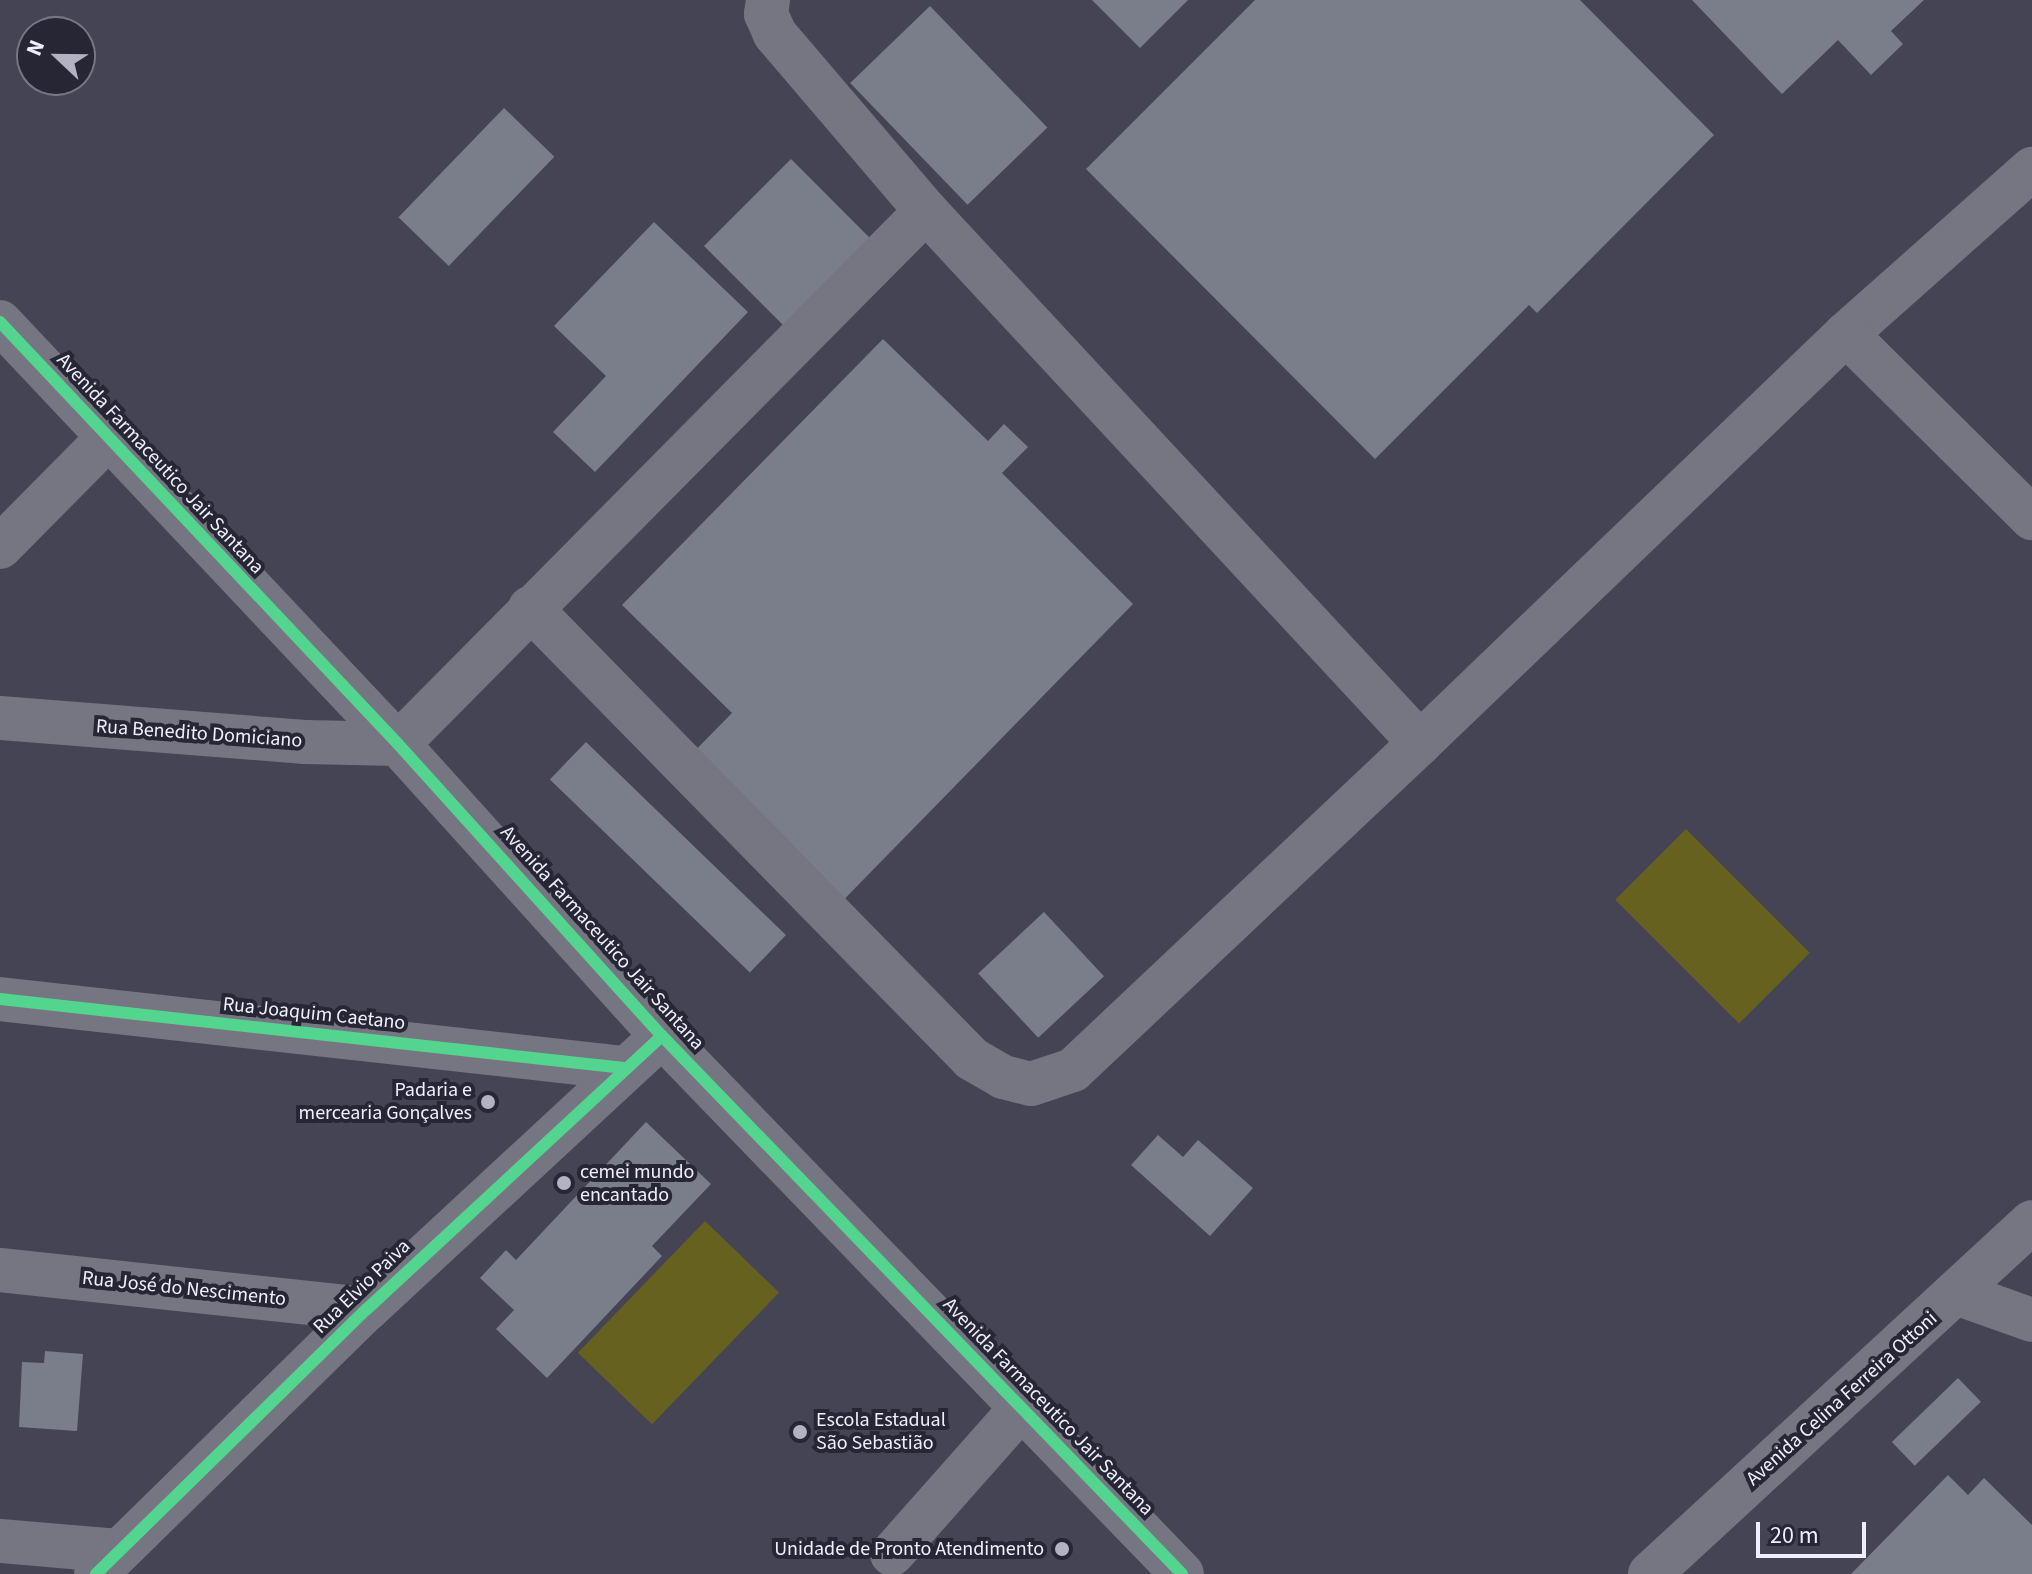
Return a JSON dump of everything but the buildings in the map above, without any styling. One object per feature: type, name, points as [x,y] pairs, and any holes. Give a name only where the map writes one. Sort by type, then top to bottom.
[{"type":"street","points":[[768,0],[766,14],[775,34],[926,211],[1420,743]]},
{"type":"street","points":[[530,608],[972,1059],[1003,1077],[1031,1084],[1073,1070],[1420,743],[1846,334],[2032,169]]},
{"type":"street","points":[[398,744],[926,211]]},
{"type":"street","name":"Avenida Farmaceutico Jair Santana","points":[[0,322],[107,439],[398,744],[662,1036],[1182,1574]]},
{"type":"street","points":[[1846,334],[2032,518]]},
{"type":"street","points":[[0,547],[107,439]]},
{"type":"street","name":"Rua Benedito Domiciano","points":[[0,718],[305,742],[398,744]]},
{"type":"street","name":"Rua Joaquim Caetano","points":[[0,999],[624,1068]]},
{"type":"street","name":"Rua Elvio Paiva","points":[[107,1562],[367,1309],[662,1036]]},
{"type":"street","name":"Avenida Celina Ferreira Ottoni","points":[[1650,1574],[1959,1294],[2032,1222]]},
{"type":"street","name":"Rua José do Nescimento","points":[[0,1270],[367,1309]]},
{"type":"street","points":[[1959,1294],[2032,1320]]},
{"type":"street","points":[[892,1554],[1021,1408]]},
{"type":"street","points":[[0,1541],[107,1562]]},
{"type":"shaded area","points":[[1686,829],[1810,953],[1739,1023],[1615,900]]},
{"type":"shaded area","points":[[705,1221],[779,1293],[652,1424],[578,1353]]},
{"type":"cycle path","points":[[0,322],[398,744],[662,1036],[1182,1574]]},
{"type":"cycle path","points":[[0,999],[624,1068]]},
{"type":"cycle path","points":[[96,1574],[367,1309],[662,1036]]},
{"type":"place","name":"Padaria e mercearia Gonçalves","points":[[488,1102]]},
{"type":"place","name":"cemei mundo encantado","points":[[564,1183]]},
{"type":"place","name":"Escola Estadual São Sebastião","points":[[800,1432]]},
{"type":"place","name":"Unidade de Pronto Atendimento","points":[[1062,1549]]}]
